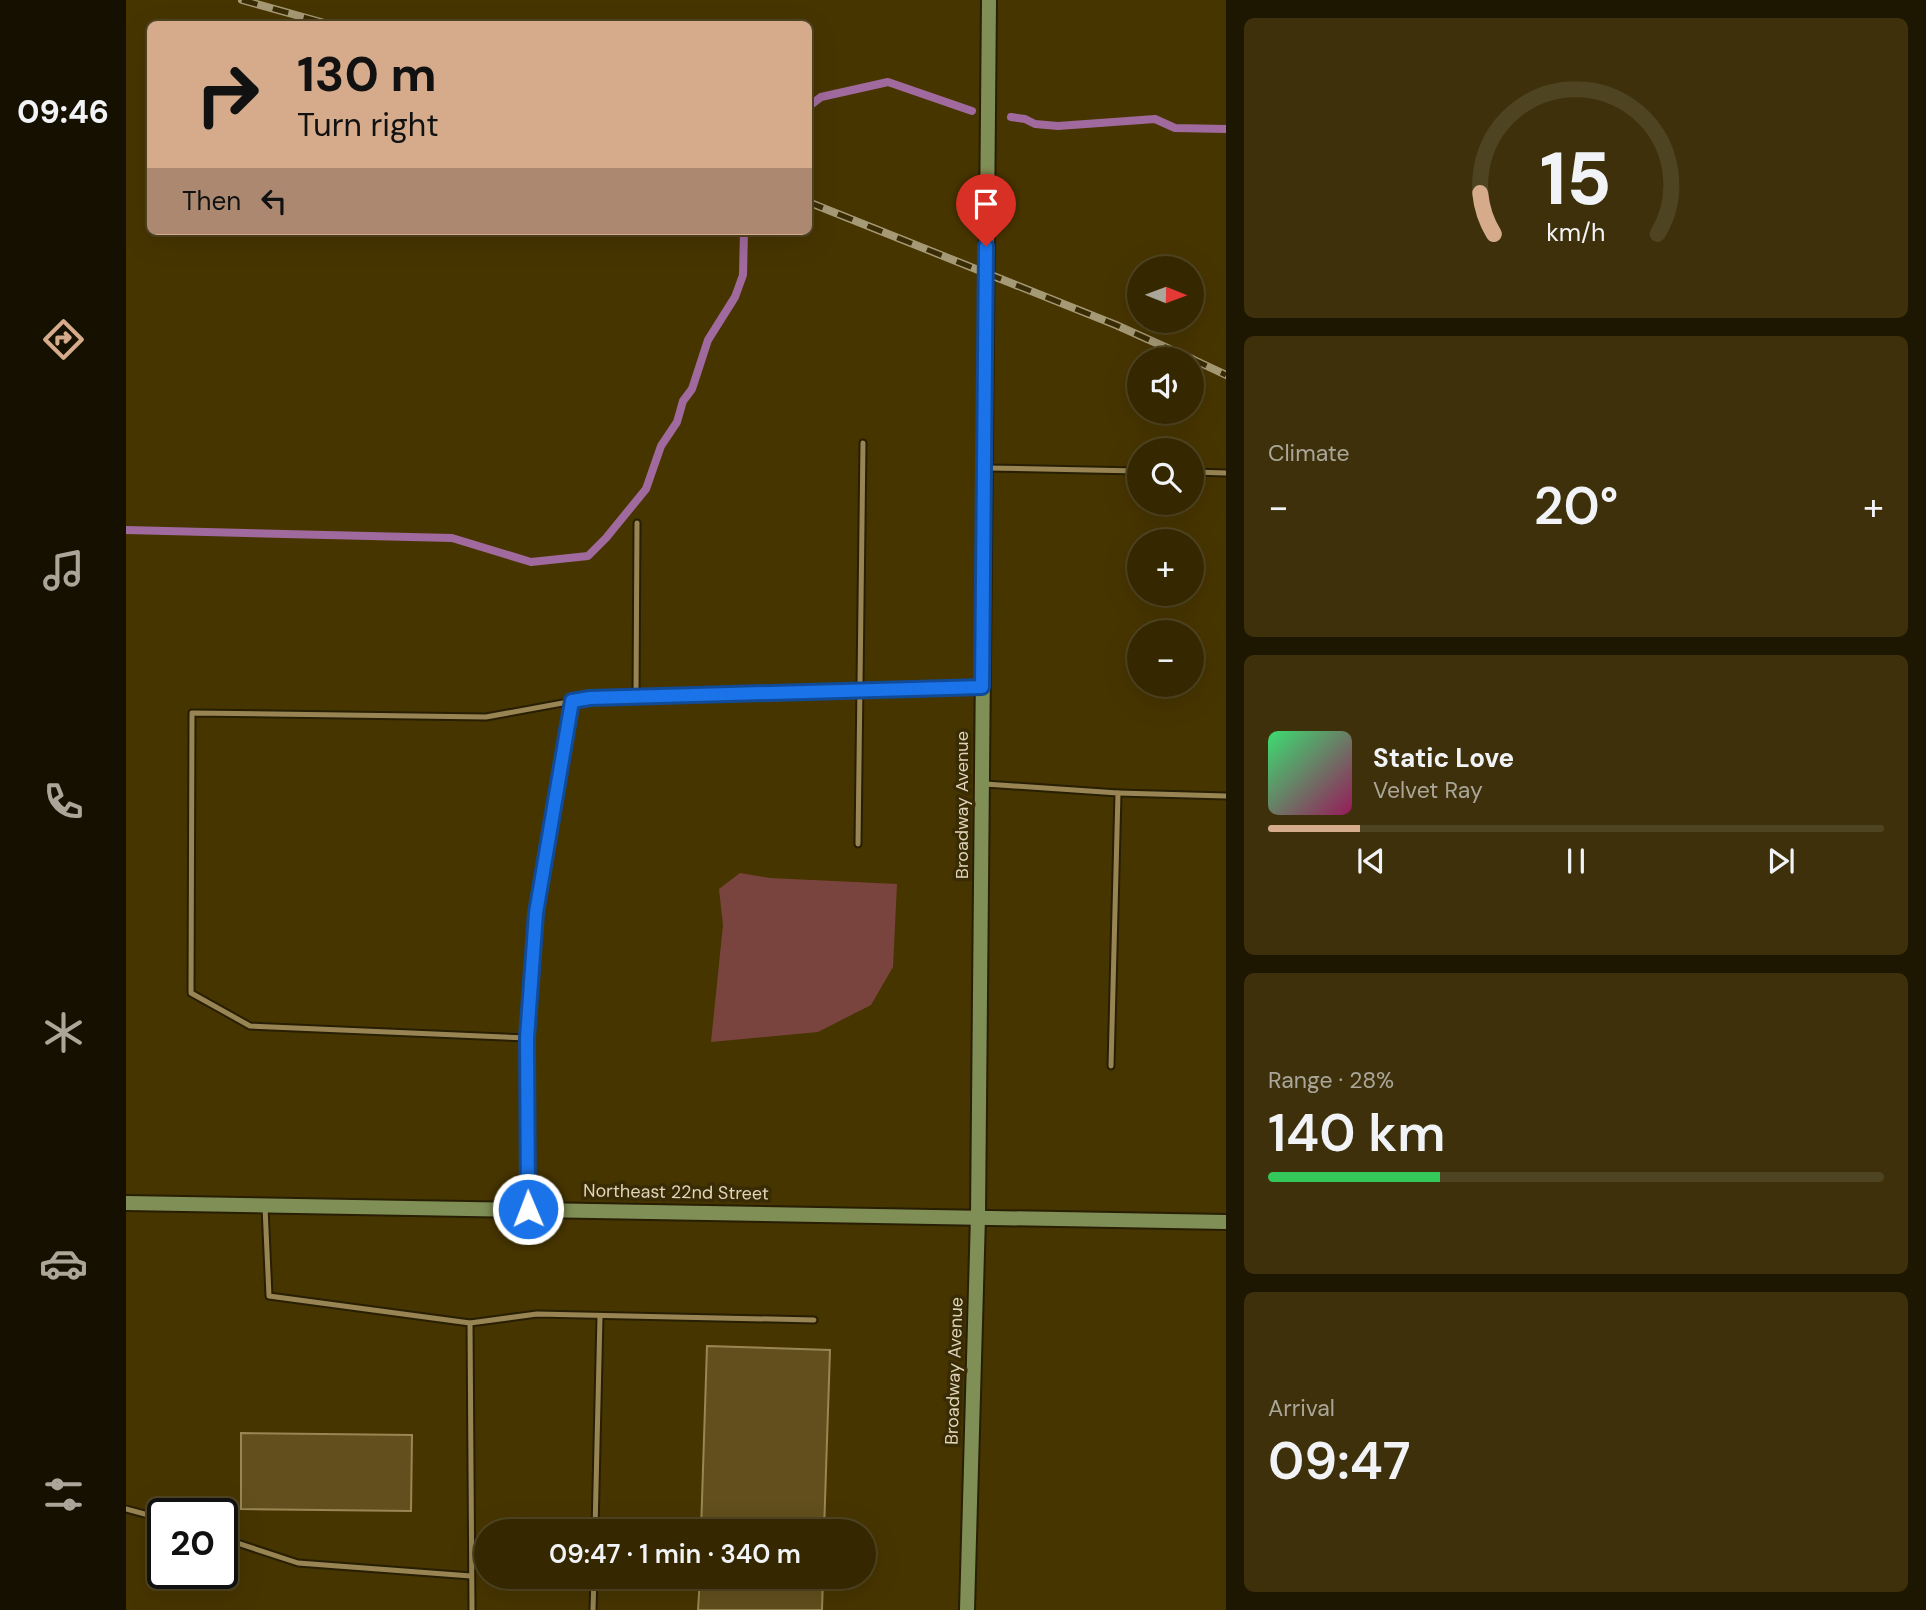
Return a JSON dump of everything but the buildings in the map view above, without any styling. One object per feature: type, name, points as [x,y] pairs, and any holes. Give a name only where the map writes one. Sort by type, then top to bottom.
[{"type":"main road","name":"Broadway Avenue","points":[[967,1610],[978,1216],[989,0]]},
{"type":"main road","name":"Northeast 22nd Street","points":[[126,1203],[1226,1222]]},
{"type":"lane","points":[[858,844],[863,443]]},
{"type":"lane","points":[[985,468],[1127,471]]},
{"type":"lane","points":[[1204,472],[1226,473]]},
{"type":"lane","points":[[636,697],[637,523]]},
{"type":"lane","points":[[527,1038],[250,1026],[191,993],[192,713],[486,717],[590,698],[982,687]]},
{"type":"lane","points":[[528,1209],[527,1038],[536,913],[572,701]]},
{"type":"lane","points":[[982,783],[1118,793],[1226,796]]},
{"type":"lane","points":[[1111,1066],[1118,793]]},
{"type":"lane","points":[[264,1205],[270,1296],[470,1323],[537,1314],[814,1320]]},
{"type":"lane","points":[[595,1519],[600,1315]]},
{"type":"lane","points":[[470,1323],[472,1610]]},
{"type":"lane","points":[[126,1508],[147,1515]]},
{"type":"lane","points":[[238,1543],[298,1563],[471,1576]]},
{"type":"lane","points":[[593,1610],[594,1589]]},
{"type":"shaded area","points":[[740,873],[770,878],[897,884],[893,967],[871,1005],[818,1032],[711,1042],[723,925],[719,889]]},
{"type":"waterway","points":[[812,104],[821,97],[888,82],[972,111]]},
{"type":"waterway","points":[[1011,117],[1035,124],[1058,126],[1155,119],[1175,128],[1226,129]]},
{"type":"waterway","points":[[126,530],[452,538],[531,562],[588,556],[646,489],[661,446],[677,422],[683,401],[692,389],[708,340],[735,297],[743,275],[744,235]]},
{"type":"railway","points":[[242,0],[317,21]]},
{"type":"railway","points":[[812,204],[1165,347]]},
{"type":"railway","points":[[1204,365],[1226,375]]},
{"type":"route","points":[[528,1209],[527,1038],[536,913],[572,701],[590,698],[982,687],[986,246]]}]
